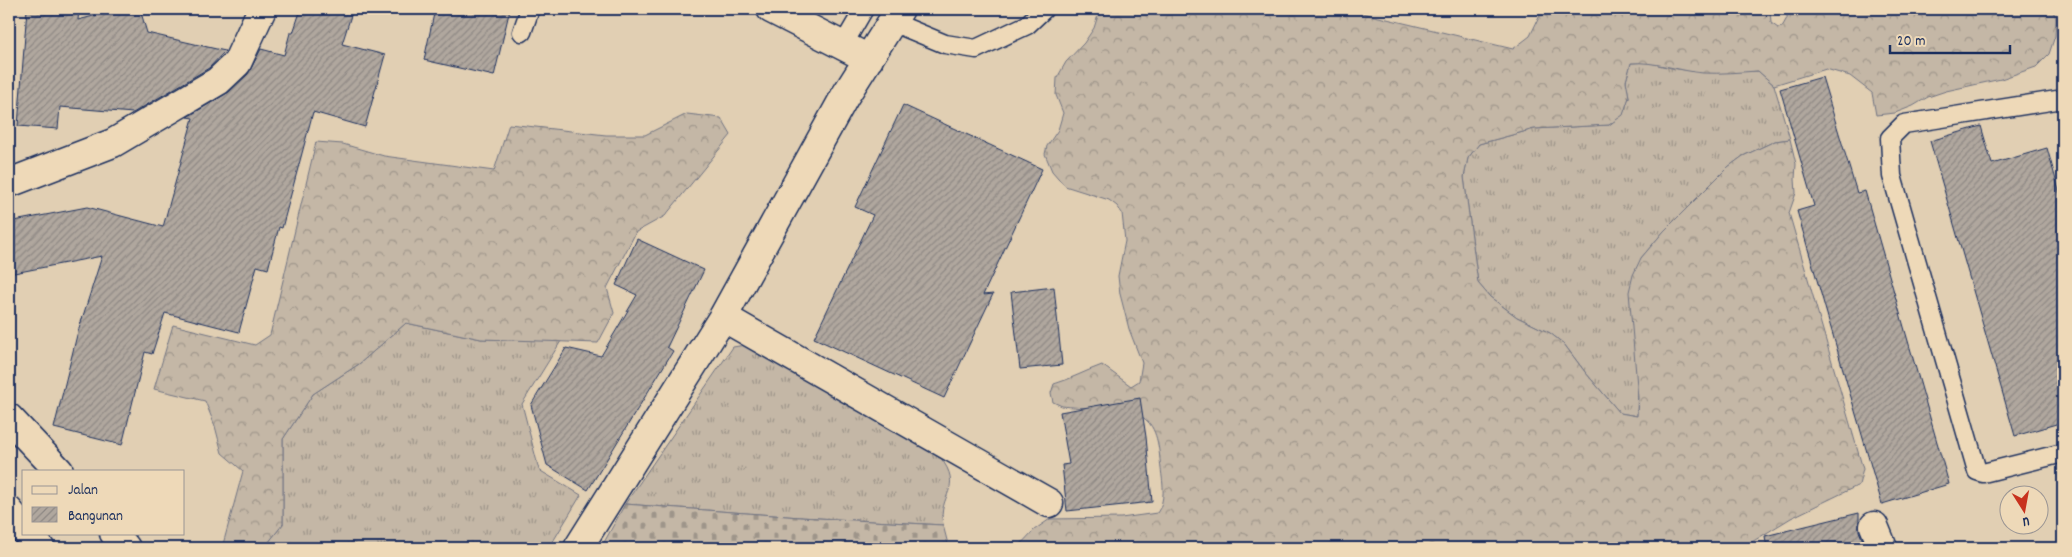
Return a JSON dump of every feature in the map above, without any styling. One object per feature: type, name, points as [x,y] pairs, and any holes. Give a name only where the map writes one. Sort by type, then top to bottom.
[{"type":"main road","points":[[9,183],[113,143],[218,82],[237,63],[262,9]]},
{"type":"main road","points":[[771,9],[869,59]]},
{"type":"main road","points":[[578,548],[723,316],[845,96],[896,15]]},
{"type":"main road","points":[[723,316],[1049,503]]},
{"type":"main road","points":[[9,418],[58,470]]},
{"type":"main road","points":[[9,511],[22,527]]},
{"type":"main road","points":[[28,534],[40,548]]},
{"type":"main road","points":[[115,534],[126,548]]},
{"type":"lane","points":[[522,32],[530,9]]},
{"type":"lane","points":[[843,45],[864,9]]},
{"type":"lane","points":[[896,15],[945,44],[976,49],[1027,25],[1044,9]]},
{"type":"lane","points":[[2063,99],[1904,124],[1890,138],[1892,176],[1977,470],[1983,473],[2063,452]]},
{"type":"green space","points":[[1100,9],[1345,9],[1513,49],[1530,36],[1543,9],[1770,9],[1771,23],[1778,28],[1782,27],[1787,18],[1787,9],[2052,9],[2056,18],[2055,36],[2049,54],[2036,67],[2001,79],[1946,91],[1928,97],[1913,106],[1895,113],[1876,115],[1872,93],[1850,76],[1826,69],[1774,85],[1758,71],[1703,73],[1649,63],[1631,63],[1626,81],[1629,97],[1623,115],[1609,125],[1534,129],[1479,144],[1468,158],[1464,177],[1478,283],[1490,297],[1517,317],[1550,333],[1564,344],[1620,413],[1637,416],[1638,398],[1629,292],[1633,275],[1641,258],[1664,231],[1728,167],[1743,156],[1775,141],[1790,139],[1796,164],[1796,193],[1789,213],[1863,469],[1859,485],[1791,518],[1742,548],[1017,548],[1034,530],[1050,519],[1121,518],[1157,513],[1163,498],[1158,442],[1153,429],[1145,419],[1119,411],[1062,406],[1053,402],[1051,393],[1054,384],[1102,365],[1131,386],[1139,381],[1142,363],[1129,329],[1120,294],[1118,276],[1125,241],[1122,213],[1109,200],[1065,186],[1052,171],[1045,154],[1047,146],[1058,130],[1063,113],[1056,95],[1057,78],[1066,62],[1084,43],[1094,28]]},
{"type":"green space","points":[[1648,62],[1675,69],[1716,72],[1758,71],[1774,85],[1790,139],[1775,141],[1743,156],[1728,167],[1664,231],[1641,258],[1637,416],[1620,413],[1564,344],[1550,333],[1517,317],[1490,297],[1478,283],[1464,177],[1468,158],[1479,144],[1534,129],[1609,125],[1623,114],[1629,97],[1626,81],[1631,63]]},
{"type":"green space","points":[[687,114],[721,118],[731,135],[665,216],[636,232],[607,288],[614,313],[598,343],[481,339],[406,323],[359,364],[313,394],[283,439],[283,524],[264,548],[222,548],[243,471],[222,453],[215,426],[205,401],[154,389],[173,325],[255,345],[270,335],[316,142],[343,144],[384,156],[494,171],[509,124],[606,135],[645,135]]},
{"type":"green space","points":[[406,323],[481,339],[561,341],[522,404],[539,470],[581,495],[549,548],[264,548],[283,524],[283,439],[313,394],[359,364]]},
{"type":"green space","points":[[745,345],[940,457],[950,477],[949,491],[942,514],[943,525],[625,504],[733,347]]},
{"type":"green space","points":[[625,504],[943,525],[949,548],[601,548]]},
{"type":"building","points":[[27,9],[79,9],[78,20],[121,9],[140,9],[147,33],[225,51],[209,68],[133,113],[60,107],[58,129],[18,126]]},
{"type":"building","points":[[301,9],[353,9],[342,44],[385,55],[365,127],[313,112],[282,228],[279,227],[268,269],[257,266],[239,332],[165,313],[152,354],[145,352],[122,445],[54,428],[77,335],[102,256],[9,274],[9,222],[87,207],[163,227],[193,118],[187,117],[229,92],[248,74],[261,49],[284,55],[290,33],[293,33]]},
{"type":"building","points":[[435,9],[510,9],[494,76],[424,60]]},
{"type":"building","points":[[1822,77],[1857,193],[1865,191],[1949,484],[1882,504],[1797,211],[1814,206],[1780,89]]},
{"type":"building","points":[[903,105],[1042,169],[983,295],[993,294],[944,398],[814,338],[873,215],[855,207]]},
{"type":"building","points":[[1981,126],[1992,164],[2047,148],[2063,205],[2063,422],[2015,436],[1930,141]]},
{"type":"building","points":[[637,239],[704,270],[667,347],[673,351],[588,490],[547,465],[531,405],[566,348],[601,356],[637,295],[616,285]]},
{"type":"building","points":[[1054,287],[1062,365],[1020,369],[1011,292]]},
{"type":"building","points":[[1140,398],[1152,502],[1067,511],[1062,465],[1069,464],[1060,412]]},
{"type":"building","points":[[1859,513],[1859,531],[1866,548],[1767,548],[1765,536]]}]
